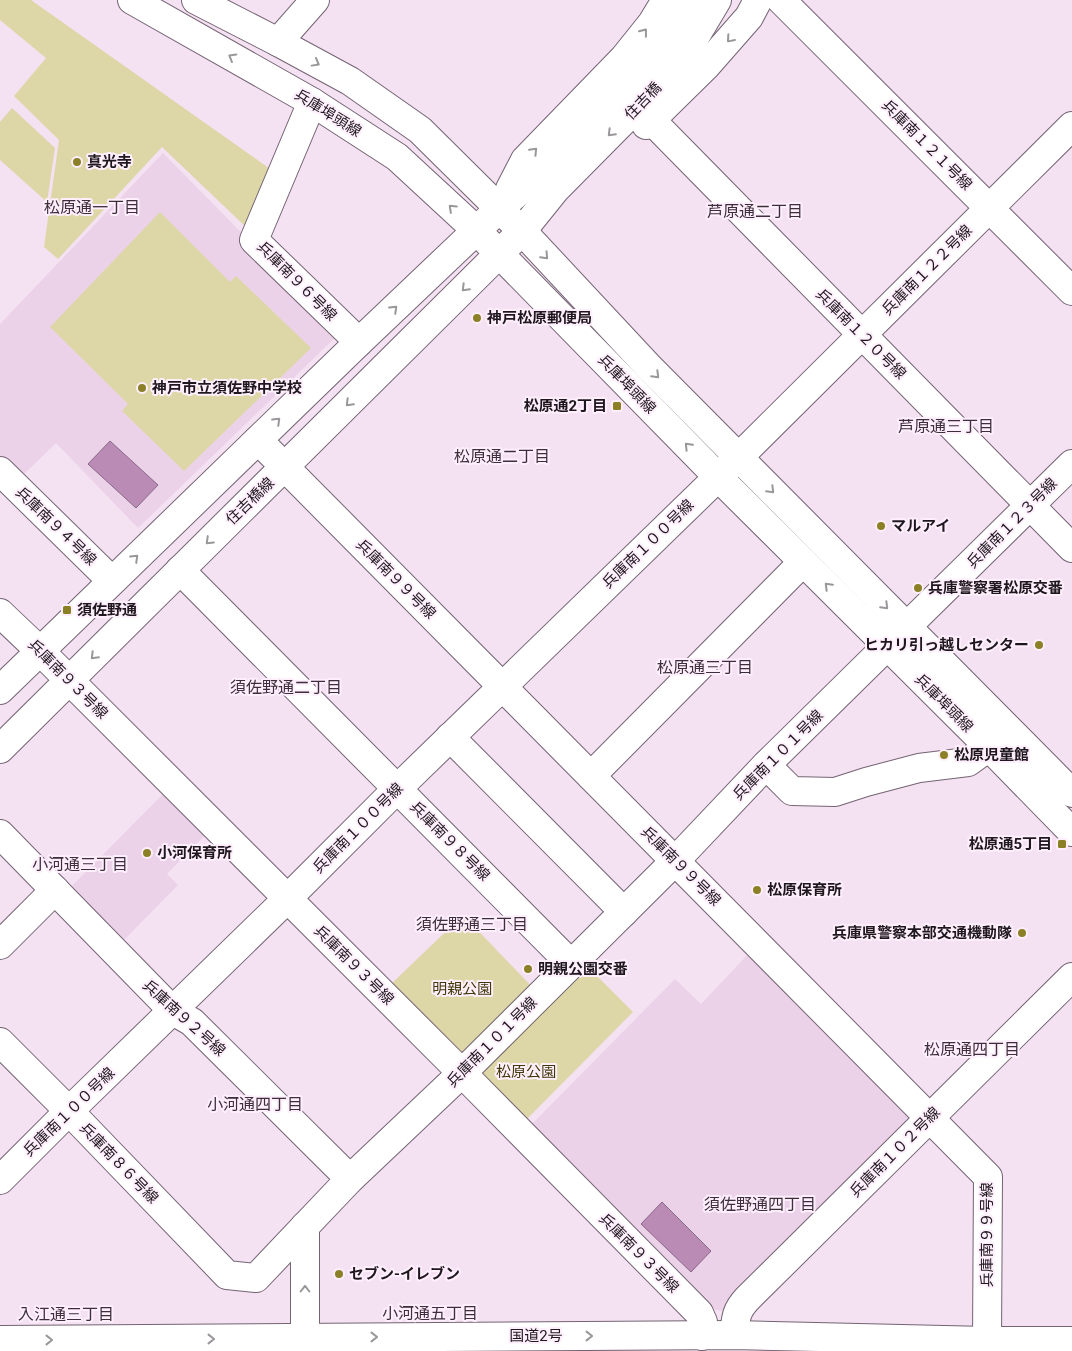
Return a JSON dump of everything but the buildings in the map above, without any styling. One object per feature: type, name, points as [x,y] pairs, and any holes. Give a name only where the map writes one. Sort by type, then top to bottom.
[{"type":"main road","name":"兵庫埠頭線","points":[[196,0],[350,82],[420,130],[500,208],[648,366],[1072,793]]},
{"type":"main road","points":[[500,208],[525,160],[624,58],[652,23],[666,0]]},
{"type":"main road","name":"住吉橋","points":[[547,182],[670,32],[688,0]]},
{"type":"main road","name":"住吉橋","points":[[547,182],[658,86],[689,48],[717,0]]},
{"type":"main road","points":[[522,231],[566,204],[706,66],[749,16],[758,0]]},
{"type":"main road","name":"兵庫南１２１号線","points":[[781,0],[1072,291]]},
{"type":"main road","name":"兵庫埠頭線","points":[[134,1],[312,102],[398,157],[500,254],[718,477],[990,747],[1072,832]]},
{"type":"main road","points":[[261,74],[278,42],[307,2]]},
{"type":"main road","name":"兵庫南９６号線","points":[[312,102],[254,240],[359,342]]},
{"type":"main road","name":"兵庫南１２０号線","points":[[650,120],[1072,548]]},
{"type":"main road","name":"兵庫南１２２号線","points":[[718,477],[1072,126]]},
{"type":"main road","points":[[0,690],[476,230],[500,208],[547,182]]},
{"type":"main road","points":[[522,231],[547,182]]},
{"type":"main road","name":"住吉橋線","points":[[0,749],[522,231]]},
{"type":"main road","name":"兵庫南９９号線","points":[[258,440],[988,1177],[987,1341]]},
{"type":"main road","name":"兵庫南１２３号線","points":[[887,646],[1072,464]]},
{"type":"main road","name":"兵庫南９４号線","points":[[0,471],[112,580]]},
{"type":"main road","name":"兵庫南１００号線","points":[[0,1180],[450,737],[718,477]]},
{"type":"main road","points":[[591,776],[803,562]]},
{"type":"main road","name":"兵庫南９８号線","points":[[180,570],[571,964]]},
{"type":"main road","name":"兵庫南９３号線","points":[[0,613],[462,1073],[699,1313],[702,1329]]},
{"type":"main road","name":"兵庫南１０１号線","points":[[240,1277],[256,1278],[350,1179],[462,1073],[676,860],[766,765],[887,646]]},
{"type":"main road","points":[[450,737],[624,912]]},
{"type":"main road","points":[[766,765],[792,791],[835,792],[919,768],[968,762],[990,747]]},
{"type":"main road","points":[[1024,783],[1043,763]]},
{"type":"main road","name":"兵庫南９２号線","points":[[0,834],[172,1011],[192,1022],[350,1179]]},
{"type":"main road","points":[[0,945],[55,890]]},
{"type":"main road","name":"兵庫南１０２号線","points":[[734,1335],[737,1314],[741,1306],[1072,977]]},
{"type":"main road","name":"兵庫南８６号線","points":[[0,1042],[228,1275],[240,1277]]},
{"type":"main road","points":[[303,1347],[305,1226]]},
{"type":"main road","name":"国道2号","points":[[0,1340],[303,1347],[702,1329],[734,1335],[1072,1343]]},
{"type":"main road","points":[[611,1351],[1072,1343]]},
{"type":"shaded area","name":"神戸市立須佐野中学校","points":[[163,153],[340,333],[138,528],[56,443],[20,478],[0,459],[0,324]]},
{"type":"shaded area","points":[[110,441],[158,485],[136,508],[88,464]]},
{"type":"shaded area","name":"小河保育所","points":[[167,790],[209,831],[167,874],[178,885],[118,946],[65,893]]},
{"type":"shaded area","points":[[753,949],[911,1110],[910,1121],[723,1311],[711,1309],[528,1128],[675,979],[701,1004]]},
{"type":"shaded area","points":[[662,1202],[711,1251],[691,1272],[641,1224]]},
{"type":"green space","name":"真光寺","points":[[0,0],[31,0],[273,171],[248,229],[162,147],[58,259],[44,247],[59,140],[14,96],[46,58],[0,20]]},
{"type":"green space","points":[[12,108],[55,148],[47,202],[0,160],[0,122]]},
{"type":"green space","points":[[160,212],[230,282],[236,276],[311,348],[184,471],[122,411],[128,404],[50,327]]},
{"type":"green space","name":"明親公園","points":[[463,915],[536,991],[462,1063],[388,987]]},
{"type":"green space","name":"松原公園","points":[[586,965],[633,1012],[526,1120],[478,1073]]},
{"type":"place","name":"真光寺","points":[[77,162]]},
{"type":"place","name":"神戸松原郵便局","points":[[477,318]]},
{"type":"place","name":"神戸市立須佐野中学校","points":[[142,388]]},
{"type":"place","name":"松原通2丁目","points":[[617,406]]},
{"type":"place","name":"マルアイ","points":[[881,526]]},
{"type":"place","name":"兵庫警察署松原交番","points":[[918,588]]},
{"type":"place","name":"須佐野通","points":[[67,610]]},
{"type":"place","name":"ヒカリ引っ越しセンター","points":[[1039,645]]},
{"type":"place","name":"松原児童館","points":[[944,755]]},
{"type":"place","name":"松原通5丁目","points":[[1062,844]]},
{"type":"place","name":"小河保育所","points":[[147,853]]},
{"type":"place","name":"松原保育所","points":[[757,890]]},
{"type":"place","name":"兵庫県警察本部交通機動隊","points":[[1022,933]]},
{"type":"place","name":"明親公園交番","points":[[528,969]]},
{"type":"place","name":"セブン-イレブン","points":[[339,1274]]},
{"type":"district","name":"松原通一丁目","points":[[92,207]]},
{"type":"district","name":"芦原通二丁目","points":[[755,211]]},
{"type":"district","name":"芦原通三丁目","points":[[946,426]]},
{"type":"district","name":"松原通二丁目","points":[[502,456]]},
{"type":"district","name":"松原通三丁目","points":[[705,667]]},
{"type":"district","name":"須佐野通二丁目","points":[[286,687]]},
{"type":"district","name":"小河通三丁目","points":[[80,864]]},
{"type":"district","name":"須佐野通三丁目","points":[[472,924]]},
{"type":"district","name":"松原通四丁目","points":[[972,1049]]},
{"type":"district","name":"小河通四丁目","points":[[255,1104]]},
{"type":"district","name":"須佐野通四丁目","points":[[760,1204]]},
{"type":"district","name":"小河通五丁目","points":[[430,1313]]},
{"type":"district","name":"入江通三丁目","points":[[66,1314]]}]
